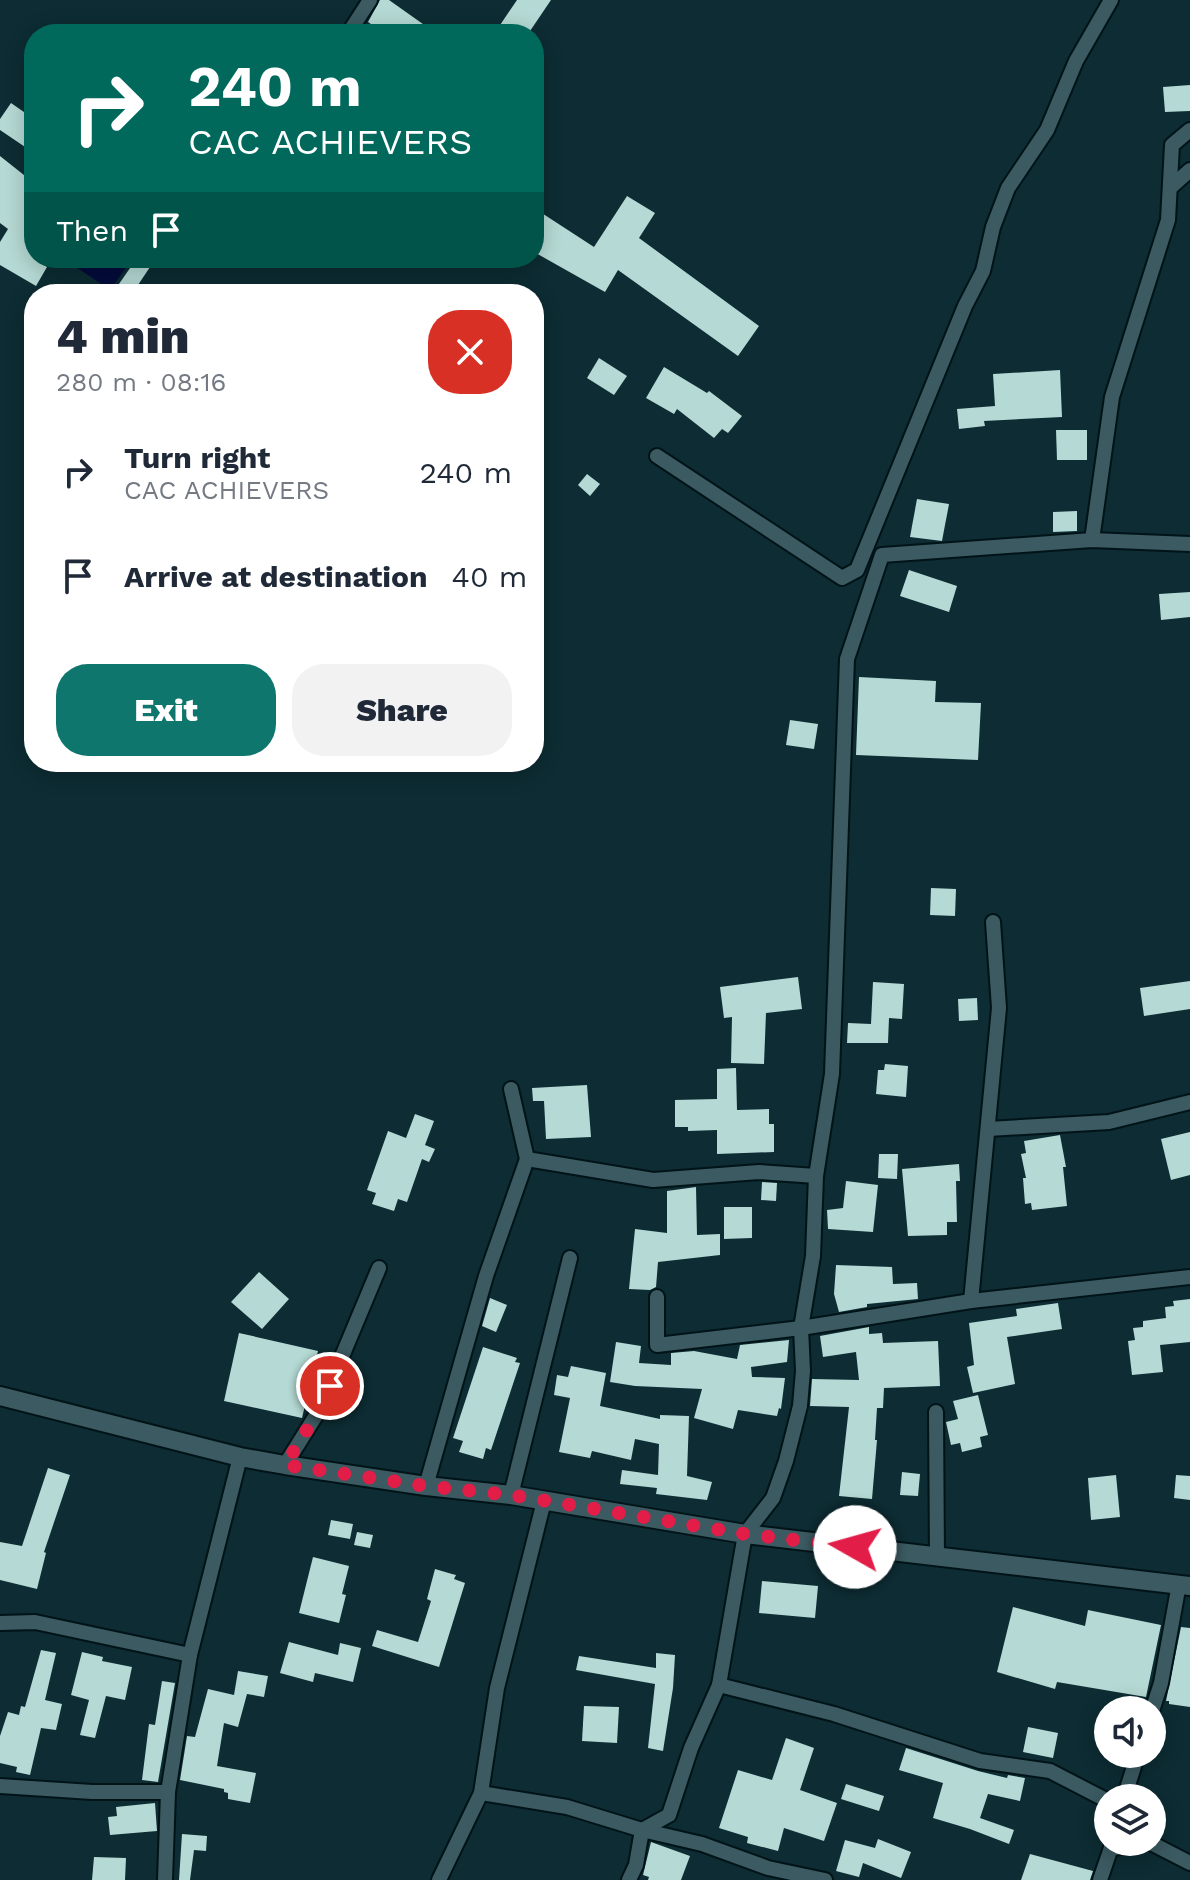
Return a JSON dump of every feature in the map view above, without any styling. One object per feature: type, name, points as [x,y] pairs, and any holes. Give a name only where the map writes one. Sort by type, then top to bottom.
[{"type":"street","points":[[354,24],[370,0]]},
{"type":"street","points":[[657,456],[842,578],[857,570],[965,306],[983,271],[993,227],[1008,188],[1047,130],[1076,61],[1111,0]]},
{"type":"street","points":[[1092,540],[1112,397],[1168,220],[1172,145],[1190,130]]},
{"type":"street","points":[[1171,187],[1190,170]]},
{"type":"street","points":[[642,1830],[669,1815],[691,1748],[719,1685],[745,1534],[773,1498],[800,1406],[803,1371],[801,1328],[813,1256],[816,1176],[832,1074],[847,659],[882,555],[1092,540],[1190,544]]},
{"type":"street","points":[[971,1301],[999,1008],[993,922]]},
{"type":"street","points":[[426,1486],[486,1276],[527,1159],[511,1089]]},
{"type":"street","points":[[988,1129],[1109,1122],[1190,1102]]},
{"type":"street","points":[[527,1159],[653,1180],[759,1172],[816,1176]]},
{"type":"street","points":[[511,1495],[570,1258]]},
{"type":"street","points":[[285,1465],[320,1409],[379,1268]]},
{"type":"street","points":[[657,1297],[657,1345],[801,1328],[971,1301],[1190,1277]]},
{"type":"street","points":[[0,1396],[240,1457],[285,1465],[511,1495],[745,1534],[1184,1585],[1157,1696]]},
{"type":"street","points":[[936,1412],[937,1557]]},
{"type":"street","points":[[165,1880],[168,1792],[190,1655],[240,1457]]},
{"type":"street","points":[[439,1880],[481,1793],[497,1688],[544,1501]]},
{"type":"street","points":[[0,1623],[35,1622],[190,1655]]},
{"type":"street","points":[[719,1685],[834,1714],[980,1761],[1050,1771],[1094,1793]]},
{"type":"street","points":[[0,1786],[92,1792],[168,1792]]},
{"type":"street","points":[[481,1793],[567,1807],[702,1844],[768,1868],[825,1880]]},
{"type":"street","points":[[629,1880],[636,1865],[642,1830]]},
{"type":"street","points":[[1166,1853],[1190,1863]]},
{"type":"street","points":[[1100,1880],[1108,1856]]},
{"type":"shaded area","points":[[77,268],[126,268],[114,284],[101,284]]},
{"type":"building","points":[[380,0],[389,0],[423,24],[371,24],[368,22]]},
{"type":"building","points":[[517,0],[551,0],[535,24],[501,24]]},
{"type":"building","points":[[1190,85],[1190,111],[1165,112],[1163,87]]},
{"type":"building","points":[[11,103],[24,112],[24,146],[0,130],[0,119]]},
{"type":"building","points":[[0,156],[24,175],[24,268],[46,268],[37,284],[0,265],[0,242],[8,229],[0,223]]},
{"type":"building","points":[[627,196],[655,213],[639,238],[759,326],[738,356],[618,270],[605,292],[544,258],[544,214],[594,247]]},
{"type":"building","points":[[130,268],[149,268],[139,284],[119,284]]},
{"type":"building","points":[[599,358],[627,376],[614,395],[587,378]]},
{"type":"building","points":[[664,367],[707,393],[709,391],[742,416],[728,433],[722,429],[714,438],[677,409],[674,414],[646,398]]},
{"type":"building","points":[[1060,370],[1062,417],[984,421],[985,426],[959,429],[957,409],[995,406],[993,374]]},
{"type":"building","points":[[1056,430],[1087,430],[1087,460],[1057,460]]},
{"type":"building","points":[[587,474],[600,484],[590,496],[578,485]]},
{"type":"building","points":[[917,499],[949,504],[942,541],[910,537]]},
{"type":"building","points":[[1077,511],[1077,531],[1053,532],[1053,512]]},
{"type":"building","points":[[909,570],[957,586],[949,612],[900,596]]},
{"type":"building","points":[[1190,592],[1190,617],[1161,620],[1159,594]]},
{"type":"building","points":[[859,677],[936,681],[935,702],[981,703],[978,760],[856,755]]},
{"type":"building","points":[[790,720],[818,724],[814,749],[786,745]]},
{"type":"building","points":[[931,888],[956,889],[955,916],[930,915]]},
{"type":"building","points":[[798,977],[802,1009],[766,1013],[764,1064],[731,1063],[732,1017],[724,1018],[720,987]]},
{"type":"building","points":[[1190,981],[1190,1009],[1144,1016],[1140,988]]},
{"type":"building","points":[[873,982],[904,984],[902,1019],[889,1018],[888,1043],[847,1043],[848,1023],[871,1024]]},
{"type":"building","points":[[977,998],[978,1020],[959,1021],[958,999]]},
{"type":"building","points":[[885,1064],[908,1066],[906,1097],[876,1094],[878,1070],[884,1070]]},
{"type":"building","points":[[736,1068],[737,1110],[769,1109],[769,1124],[774,1124],[774,1152],[717,1154],[717,1130],[688,1131],[688,1127],[675,1127],[675,1100],[717,1099],[717,1069]]},
{"type":"building","points":[[587,1085],[591,1137],[546,1139],[544,1101],[533,1101],[532,1088]]},
{"type":"building","points":[[415,1114],[434,1121],[425,1145],[435,1149],[429,1162],[422,1159],[407,1202],[398,1199],[394,1211],[372,1204],[376,1193],[367,1190],[388,1131],[406,1138]]},
{"type":"building","points":[[1190,1132],[1190,1175],[1171,1180],[1161,1139]]},
{"type":"building","points":[[1060,1135],[1066,1167],[1063,1167],[1067,1206],[1032,1210],[1031,1203],[1025,1204],[1023,1178],[1026,1178],[1021,1154],[1026,1153],[1024,1141]]},
{"type":"building","points":[[879,1154],[898,1154],[897,1179],[878,1178]]},
{"type":"building","points":[[959,1164],[960,1181],[956,1181],[957,1222],[947,1222],[947,1235],[908,1236],[902,1169]]},
{"type":"building","points":[[846,1181],[878,1185],[873,1232],[828,1229],[827,1210],[843,1208]]},
{"type":"building","points":[[762,1182],[777,1183],[776,1201],[761,1200]]},
{"type":"building","points":[[696,1187],[697,1235],[720,1234],[720,1255],[658,1262],[656,1287],[650,1290],[629,1289],[635,1229],[667,1233],[667,1191]]},
{"type":"building","points":[[724,1207],[752,1207],[752,1238],[724,1239]]},
{"type":"building","points":[[836,1265],[892,1267],[893,1284],[917,1283],[918,1299],[867,1304],[867,1307],[839,1312],[834,1294]]},
{"type":"building","points":[[259,1272],[289,1299],[262,1329],[231,1302]]},
{"type":"building","points":[[490,1298],[507,1305],[496,1332],[482,1326]]},
{"type":"building","points":[[1190,1299],[1190,1342],[1160,1345],[1163,1372],[1132,1375],[1128,1341],[1135,1340],[1133,1328],[1143,1327],[1143,1321],[1166,1318],[1165,1307],[1174,1306],[1173,1301]]},
{"type":"building","points":[[1058,1303],[1062,1329],[1007,1337],[1015,1384],[973,1393],[967,1367],[974,1365],[969,1323],[1017,1316],[1016,1309]]},
{"type":"building","points":[[869,1327],[869,1334],[882,1333],[883,1343],[938,1341],[940,1386],[884,1388],[883,1408],[877,1408],[872,1499],[839,1496],[849,1407],[810,1406],[812,1379],[859,1380],[856,1352],[823,1357],[820,1336]]},
{"type":"building","points":[[239,1333],[318,1351],[302,1418],[224,1401]]},
{"type":"building","points":[[789,1340],[787,1362],[751,1367],[752,1377],[785,1378],[781,1409],[777,1416],[738,1410],[733,1429],[694,1418],[702,1389],[610,1382],[616,1342],[641,1346],[639,1363],[671,1365],[671,1353],[694,1351],[737,1359],[740,1345]]},
{"type":"building","points":[[483,1347],[517,1358],[515,1362],[520,1363],[491,1450],[486,1448],[483,1459],[459,1452],[463,1441],[453,1438]]},
{"type":"building","points":[[571,1366],[606,1373],[600,1406],[660,1419],[660,1415],[689,1416],[687,1476],[712,1482],[707,1500],[656,1494],[657,1488],[620,1484],[622,1470],[658,1475],[659,1444],[635,1439],[631,1460],[592,1451],[590,1458],[559,1452],[570,1398],[554,1395],[557,1375],[568,1377]]},
{"type":"building","points":[[978,1395],[988,1435],[980,1437],[982,1447],[962,1452],[960,1443],[951,1445],[946,1422],[958,1419],[953,1401]]},
{"type":"building","points":[[48,1468],[70,1475],[44,1552],[37,1589],[0,1580],[0,1542],[22,1546]]},
{"type":"building","points":[[902,1472],[920,1474],[918,1496],[900,1495]]},
{"type":"building","points":[[1116,1475],[1120,1517],[1091,1520],[1088,1478]]},
{"type":"building","points":[[1176,1475],[1190,1476],[1190,1500],[1174,1498]]},
{"type":"building","points":[[331,1520],[353,1524],[350,1539],[328,1535]]},
{"type":"building","points":[[357,1532],[373,1535],[370,1548],[354,1545]]},
{"type":"building","points":[[313,1557],[349,1566],[339,1623],[299,1613]]},
{"type":"building","points":[[435,1569],[456,1575],[454,1579],[465,1583],[439,1667],[372,1646],[377,1630],[418,1642],[431,1601],[427,1599]]},
{"type":"building","points":[[762,1581],[818,1586],[815,1618],[759,1613]]},
{"type":"building","points":[[1013,1607],[1085,1626],[1088,1610],[1161,1625],[1146,1696],[1057,1682],[1055,1689],[997,1672]]},
{"type":"building","points":[[1181,1627],[1190,1628],[1190,1707],[1166,1701]]},
{"type":"building","points":[[289,1642],[338,1655],[340,1643],[361,1648],[353,1682],[315,1673],[313,1682],[280,1673]]},
{"type":"building","points":[[41,1650],[56,1653],[45,1700],[62,1704],[56,1730],[41,1728],[30,1775],[16,1772],[17,1767],[0,1763],[0,1736],[8,1712],[19,1715],[21,1706],[25,1707]]},
{"type":"building","points":[[82,1652],[103,1657],[102,1661],[132,1667],[125,1700],[106,1696],[95,1738],[80,1735],[89,1700],[71,1695]]},
{"type":"building","points":[[656,1653],[675,1655],[663,1751],[648,1748],[655,1684],[576,1670],[579,1656],[656,1668]]},
{"type":"building","points":[[238,1671],[268,1676],[264,1697],[247,1694],[238,1727],[224,1723],[217,1766],[256,1773],[250,1803],[228,1799],[224,1789],[180,1780],[187,1736],[195,1737],[208,1689],[234,1695]]},
{"type":"building","points":[[162,1681],[175,1683],[158,1782],[142,1780],[149,1724],[155,1725]]},
{"type":"building","points":[[584,1706],[619,1707],[617,1743],[582,1741]]},
{"type":"building","points":[[1028,1727],[1058,1733],[1053,1758],[1023,1752]]},
{"type":"building","points":[[786,1738],[814,1748],[800,1790],[837,1803],[824,1841],[784,1828],[778,1851],[747,1843],[748,1837],[719,1828],[738,1770],[772,1780]]},
{"type":"building","points":[[906,1748],[978,1771],[1007,1778],[1008,1775],[1025,1778],[1020,1801],[988,1794],[980,1818],[1014,1830],[1009,1844],[933,1818],[943,1783],[899,1770]]},
{"type":"building","points":[[846,1784],[884,1796],[879,1811],[841,1799]]},
{"type":"building","points":[[155,1803],[157,1831],[110,1835],[108,1817],[117,1816],[116,1807]]},
{"type":"building","points":[[182,1834],[207,1836],[206,1851],[194,1850],[190,1880],[179,1880]]},
{"type":"building","points":[[878,1839],[911,1852],[901,1878],[863,1863],[859,1877],[836,1871],[845,1840],[875,1848]]},
{"type":"building","points":[[651,1842],[690,1856],[681,1880],[648,1880],[649,1877],[643,1875]]},
{"type":"building","points":[[1030,1854],[1093,1871],[1090,1880],[1021,1880]]},
{"type":"building","points":[[94,1857],[126,1858],[125,1880],[92,1880]]},
{"type":"route","points":[[330,1386],[320,1409],[285,1465],[511,1495],[745,1534],[855,1547]]}]
